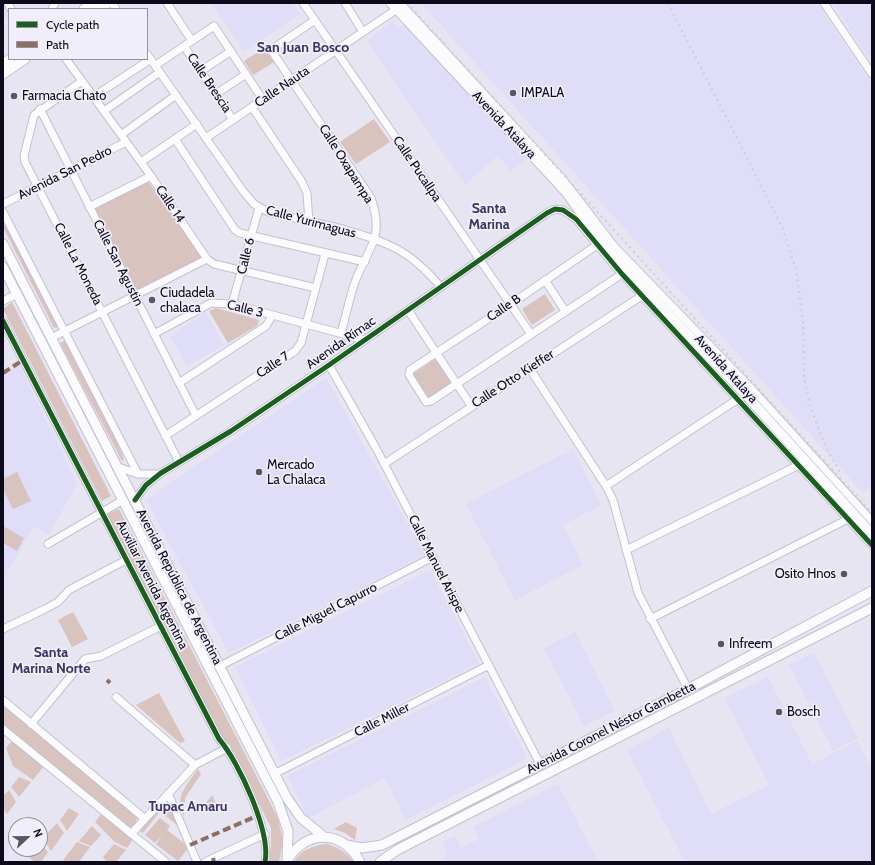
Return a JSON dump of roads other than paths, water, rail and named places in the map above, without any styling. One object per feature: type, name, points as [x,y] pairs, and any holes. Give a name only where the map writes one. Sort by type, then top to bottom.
[{"type":"main road","name":"Avenida Atalaya","points":[[396,5],[566,192],[601,241],[617,260],[745,394],[872,534]]},
{"type":"main road","points":[[3,74],[24,60]]},
{"type":"main road","name":"Avenida República de Argentina","points":[[3,244],[274,774],[294,810],[308,825],[323,836],[346,845]]},
{"type":"main road","name":"Avenida República de Argentina","points":[[3,267],[283,813],[289,836],[287,861]]},
{"type":"main road","name":"Avenida Coronel Néstor Gambetta","points":[[346,845],[362,848],[382,845],[688,688],[872,591]]},
{"type":"main road","name":"Avenida Coronel Néstor Gambetta","points":[[380,862],[397,850],[872,608]]},
{"type":"main road","points":[[287,861],[299,846],[310,840],[323,836]]},
{"type":"main road","points":[[346,845],[356,855],[360,862]]},
{"type":"street","name":"Calle Brescia","points":[[166,3],[192,41]]},
{"type":"street","name":"Calle Pucallpa","points":[[303,3],[531,334]]},
{"type":"street","points":[[345,3],[363,32]]},
{"type":"street","points":[[824,3],[872,74]]},
{"type":"street","name":"Calle Nauta","points":[[206,138],[363,32],[396,5]]},
{"type":"street","name":"Avenida Atalaya","points":[[396,5],[561,176],[614,246],[752,389],[872,522]]},
{"type":"street","name":"Calle Oxapampa","points":[[315,20],[271,50],[371,198],[377,222],[374,239],[352,292],[341,333]]},
{"type":"street","points":[[156,65],[214,26],[263,100]]},
{"type":"street","name":"Calle Brescia","points":[[184,46],[233,120]]},
{"type":"street","points":[[201,71],[230,51]]},
{"type":"street","name":"Calle Yurimaguas","points":[[149,56],[243,191],[259,208],[268,212],[374,239],[395,248],[411,258],[441,287]]},
{"type":"street","name":"Calle 14","points":[[67,60],[151,176],[207,259]]},
{"type":"street","points":[[93,97],[144,60]]},
{"type":"street","points":[[104,111],[160,72]]},
{"type":"street","points":[[216,94],[246,74]]},
{"type":"street","name":"Calle La Moneda","points":[[82,81],[40,109],[32,120],[24,156],[27,168],[38,186],[179,462]]},
{"type":"street","points":[[121,135],[176,95]]},
{"type":"street","points":[[252,107],[302,182],[307,193],[309,222]]},
{"type":"street","name":"Calle San Agustin","points":[[40,109],[196,416]]},
{"type":"street","points":[[141,162],[197,124]]},
{"type":"street","points":[[175,139],[235,230],[240,233],[325,254],[365,262]]},
{"type":"street","name":"Avenida San Pedro","points":[[3,204],[126,142]]},
{"type":"street","points":[[89,207],[151,176]]},
{"type":"street","name":"Calle 6","points":[[232,304],[243,270],[259,208]]},
{"type":"street","name":"Avenida Rímac","points":[[135,500],[146,485],[161,473],[231,431],[329,365],[547,213],[555,209],[563,210]]},
{"type":"street","name":"Avenida Atalaya","points":[[563,210],[576,219],[622,274],[872,545]]},
{"type":"street","points":[[3,212],[138,474]]},
{"type":"street","name":"Calle B","points":[[457,384],[431,401],[426,402],[409,375],[410,370],[511,304],[597,245]]},
{"type":"street","name":"Calle 7","points":[[165,436],[295,351],[301,342],[325,254]]},
{"type":"street","points":[[51,338],[136,297],[207,259],[214,264],[316,288]]},
{"type":"street","points":[[457,384],[622,274]]},
{"type":"street","points":[[545,280],[565,311]]},
{"type":"street","points":[[3,301],[17,294]]},
{"type":"street","name":"Calle Otto Kieffer","points":[[384,464],[643,295]]},
{"type":"street","name":"Calle 3","points":[[154,334],[211,303],[232,304],[272,316],[341,333]]},
{"type":"street","points":[[408,310],[472,407]]},
{"type":"street","points":[[179,383],[266,326],[272,316]]},
{"type":"street","name":"Auxiliar Avenida Argentina","points":[[3,321],[219,739],[227,748],[259,815],[265,834],[267,854],[265,862]]},
{"type":"street","points":[[341,333],[365,340]]},
{"type":"street","name":"Calle Manuel Arispe","points":[[329,365],[384,464],[540,764]]},
{"type":"street","points":[[530,369],[606,486],[613,500],[638,593],[650,619],[688,688]]},
{"type":"street","points":[[606,486],[738,399]]},
{"type":"street","points":[[626,550],[798,466]]},
{"type":"street","name":"Avenida Rímac","points":[[118,467],[138,474],[161,473]]},
{"type":"street","points":[[48,544],[123,500]]},
{"type":"street","points":[[650,619],[848,519]]},
{"type":"street","name":"Calle Miguel Capurro","points":[[220,666],[433,557]]},
{"type":"street","points":[[3,629],[58,602],[75,587],[126,560]]},
{"type":"street","points":[[31,724],[84,659],[100,656],[161,626]]},
{"type":"street","name":"Calle Miller","points":[[274,774],[489,665]]},
{"type":"street","points":[[116,697],[195,765]]},
{"type":"street","points":[[3,700],[144,818]]},
{"type":"street","points":[[3,729],[166,862]]},
{"type":"street","points":[[131,834],[144,818],[195,765],[227,748]]},
{"type":"street","points":[[168,793],[196,862]]},
{"type":"street","points":[[205,862],[265,834]]},
{"type":"railway","points":[[407,3],[872,513]]},
{"type":"railway","points":[[668,3],[783,229],[796,270],[803,322],[804,377],[810,406],[827,450],[841,474]]},
{"type":"place","name":"IMPALA","points":[[513,93]]},
{"type":"place","name":"Farmacia Chato","points":[[14,96]]},
{"type":"place","name":"Ciudadela chalaca","points":[[152,300]]},
{"type":"place","name":"Mercado La Chalaca","points":[[259,472]]},
{"type":"place","name":"Osito Hnos","points":[[844,574]]},
{"type":"place","name":"Infreem","points":[[721,644]]},
{"type":"place","name":"Bosch","points":[[779,712]]},
{"type":"district","name":"San Juan Bosco","points":[[303,48]]},
{"type":"district","name":"Santa Marina","points":[[489,218]]},
{"type":"district","name":"Santa Marina Norte","points":[[51,662]]},
{"type":"district","name":"Tupac Amaru","points":[[188,807]]}]
